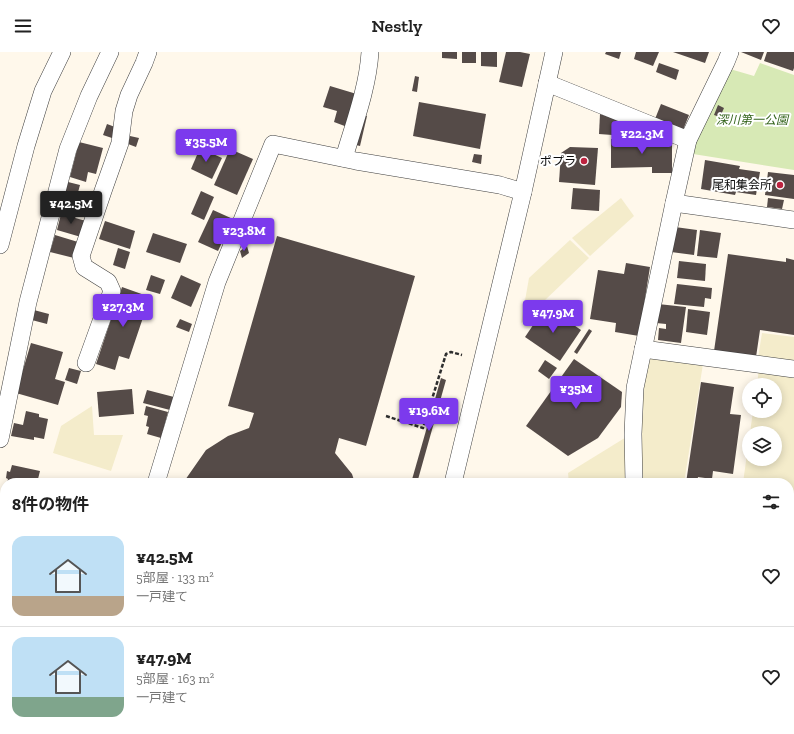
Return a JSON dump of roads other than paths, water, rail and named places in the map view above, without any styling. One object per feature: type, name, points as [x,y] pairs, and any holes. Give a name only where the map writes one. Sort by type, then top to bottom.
[{"type":"street","points":[[0,246],[26,146],[43,91],[62,52]]},
{"type":"street","points":[[0,439],[28,302],[68,149],[89,96],[110,52]]},
{"type":"street","points":[[86,363],[112,291],[108,282],[84,266],[82,256],[120,143],[124,111],[129,95],[148,52]]},
{"type":"street","points":[[344,158],[360,105],[369,64],[370,52]]},
{"type":"street","points":[[634,478],[633,434],[635,388],[688,140],[730,52]]},
{"type":"street","points":[[454,478],[523,192],[547,83],[552,53]]},
{"type":"street","points":[[547,83],[688,140]]},
{"type":"street","points":[[158,478],[217,282],[273,144],[500,185],[523,192]]},
{"type":"street","points":[[674,203],[794,220]]},
{"type":"street","points":[[644,349],[794,369]]},
{"type":"place","name":"ポプラ","points":[[584,161]]},
{"type":"place","name":"尾和集会所","points":[[780,185]]},
{"type":"park label","name":"深川第一公園","points":[[752,120]]}]
